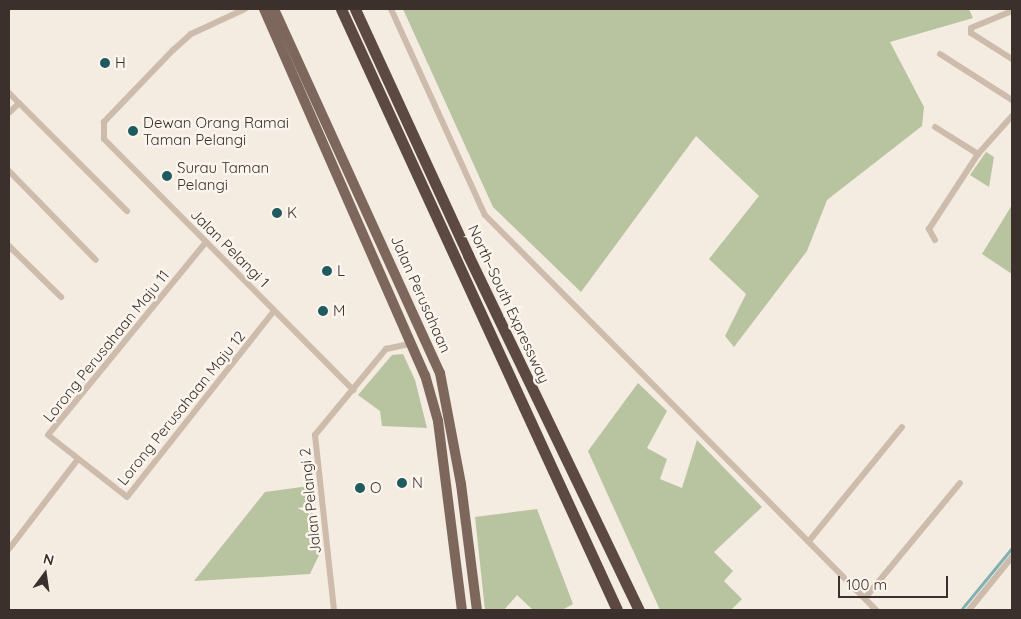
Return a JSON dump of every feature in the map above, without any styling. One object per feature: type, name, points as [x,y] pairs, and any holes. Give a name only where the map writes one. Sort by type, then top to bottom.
[{"type":"highway","name":"North–South Expressway","points":[[341,9],[612,605],[618,610]]},
{"type":"highway","name":"North–South Expressway","points":[[355,9],[468,255],[640,610]]},
{"type":"main road","name":"Jalan Perusahaan","points":[[264,9],[425,375],[438,421],[462,610]]},
{"type":"main road","name":"Jalan Perusahaan","points":[[274,9],[440,374],[461,484],[477,610]]},
{"type":"street","name":"Jalan Pelangi 1","points":[[245,9],[191,34],[104,122],[104,139],[352,390]]},
{"type":"street","points":[[390,9],[485,215],[809,540],[876,610]]},
{"type":"street","points":[[1012,11],[971,28],[971,33],[1012,59]]},
{"type":"street","points":[[940,54],[1012,100]]},
{"type":"street","points":[[9,93],[127,211]]},
{"type":"street","points":[[9,113],[19,103]]},
{"type":"street","points":[[935,240],[929,229],[978,154],[1012,116]]},
{"type":"street","points":[[935,127],[978,154]]},
{"type":"street","points":[[9,170],[96,260]]},
{"type":"street","name":"Lorong Perusahaan Maju 11","points":[[78,459],[48,435],[206,242]]},
{"type":"street","points":[[9,246],[61,297]]},
{"type":"street","name":"Lorong Perusahaan Maju 12","points":[[78,459],[127,497],[274,311]]},
{"type":"street","name":"Jalan Pelangi 2","points":[[334,610],[315,435],[386,350],[410,344]]},
{"type":"street","points":[[809,540],[902,427]]},
{"type":"street","points":[[9,548],[78,459]]},
{"type":"street","points":[[865,598],[960,483]]},
{"type":"street","points":[[969,610],[1012,557]]},
{"type":"green space","points":[[403,9],[969,9],[973,18],[890,42],[924,107],[922,126],[827,200],[807,251],[734,347],[725,336],[746,294],[709,259],[759,196],[696,136],[581,292],[493,207]]},
{"type":"green space","points":[[986,152],[994,157],[989,187],[970,175]]},
{"type":"green space","points":[[1012,205],[1012,274],[982,254]]},
{"type":"green space","points":[[403,354],[415,380],[427,428],[382,426],[380,411],[358,395],[392,355]]},
{"type":"green space","points":[[638,383],[667,411],[647,448],[667,459],[660,479],[682,488],[697,440],[762,507],[714,552],[733,571],[724,581],[742,599],[731,610],[660,610],[588,451]]},
{"type":"green space","points":[[309,486],[319,555],[310,574],[194,581],[265,492]]},
{"type":"green space","points":[[537,509],[573,604],[562,610],[533,610],[517,595],[504,610],[485,610],[475,517]]},
{"type":"waterway","points":[[961,610],[1012,548]]},
{"type":"place","name":"H","points":[[105,63]]},
{"type":"place","name":"Dewan Orang Ramai Taman Pelangi","points":[[133,131]]},
{"type":"place","name":"Surau Taman Pelangi","points":[[167,176]]},
{"type":"place","name":"K","points":[[277,213]]},
{"type":"place","name":"L","points":[[327,271]]},
{"type":"place","name":"M","points":[[323,311]]},
{"type":"place","name":"N","points":[[402,483]]},
{"type":"place","name":"O","points":[[360,488]]}]
